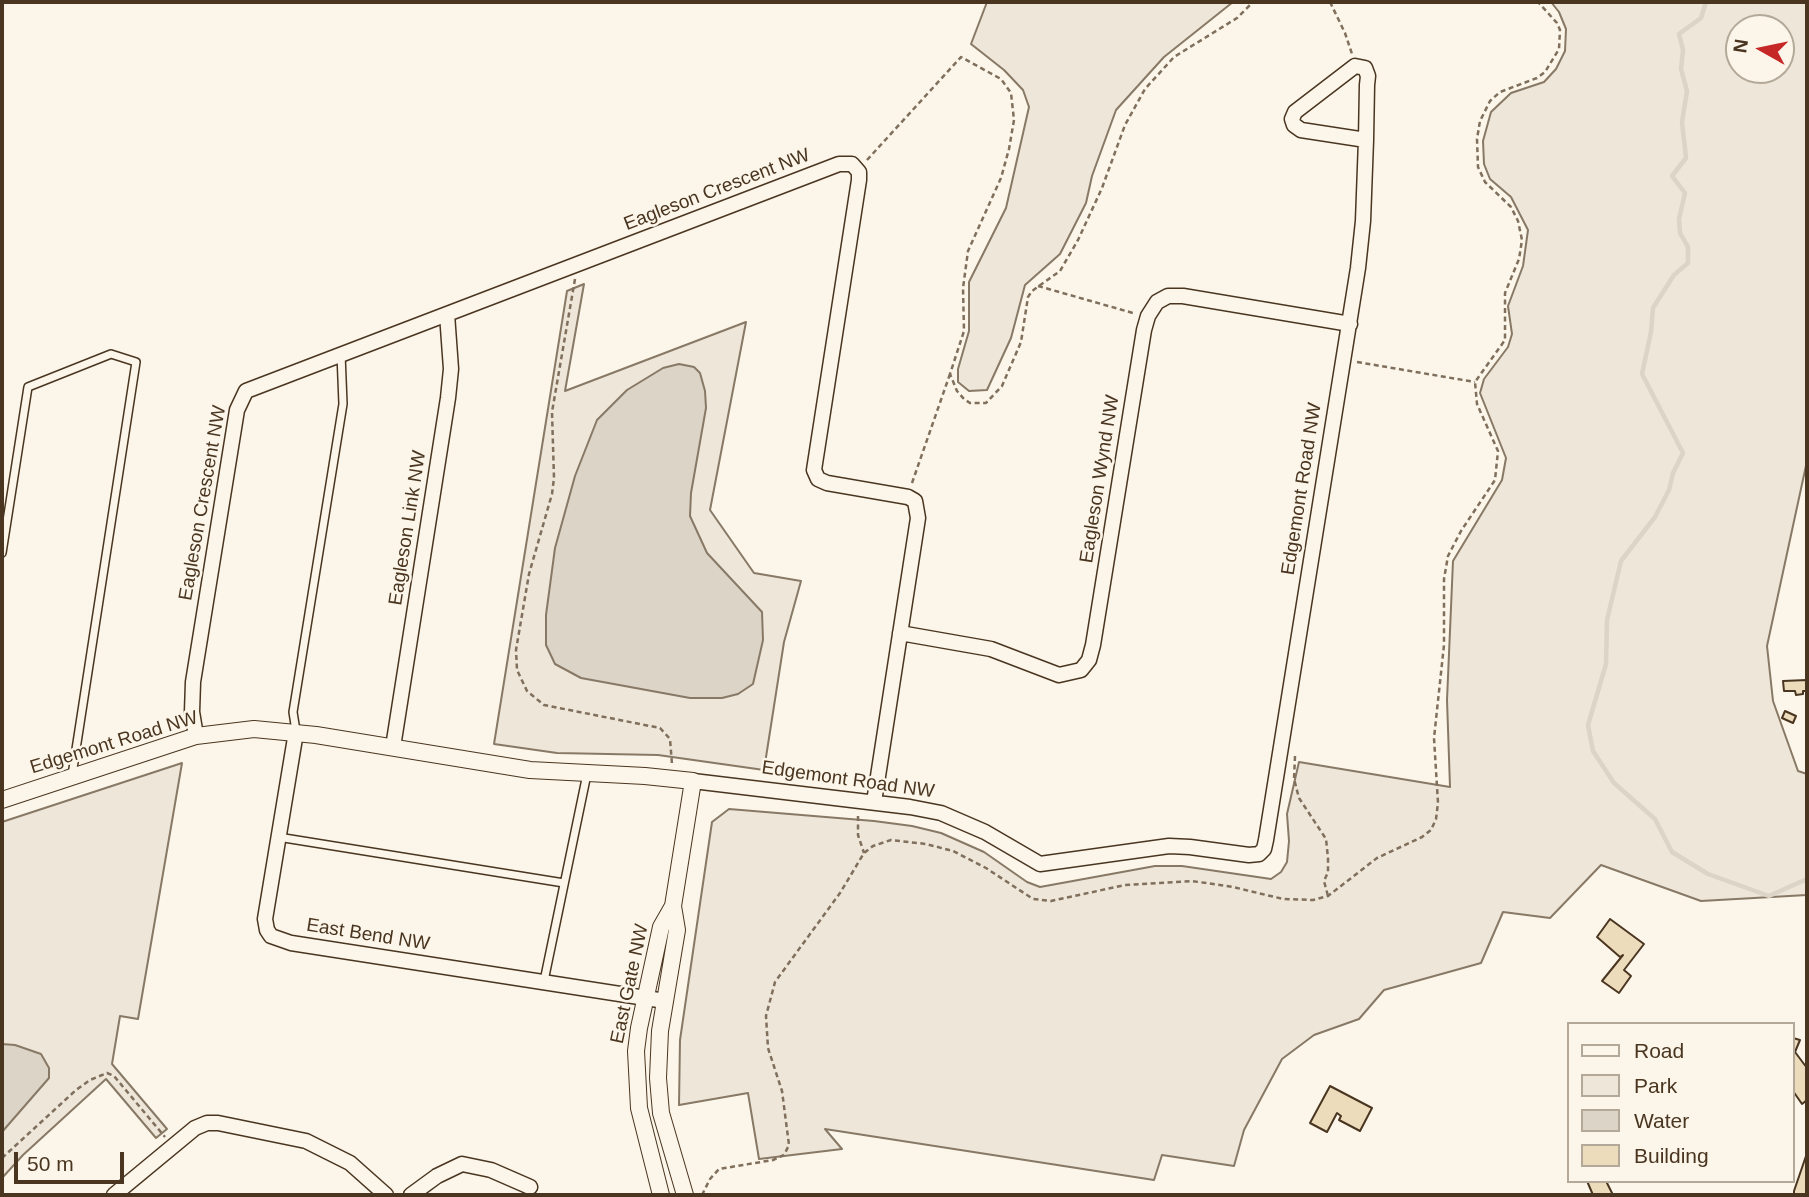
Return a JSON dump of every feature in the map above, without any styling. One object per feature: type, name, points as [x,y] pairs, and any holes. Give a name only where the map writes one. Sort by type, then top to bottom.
[{"type":"street","name":"Edgemont Road NW","points":[[2,800],[196,736],[254,729],[296,732],[530,770],[670,778],[930,811],[964,822],[1040,864],[1169,846],[1259,854],[1264,849],[1280,754],[1350,324],[1363,221],[1368,76],[1364,68],[1355,66]]},
{"type":"street","points":[[1355,66],[1301,108],[1292,119],[1294,125],[1301,130],[1366,140]]},
{"type":"street","name":"Eagleson Crescent NW","points":[[196,736],[192,712],[193,682],[237,410],[246,391],[839,164],[852,164],[859,172]]},
{"type":"street","points":[[859,172],[814,470],[818,479],[827,483],[908,497],[915,501],[918,518],[900,633],[867,802]]},
{"type":"street","points":[[1148,316],[1157,302],[1168,296],[1183,296],[1350,324]]},
{"type":"street","name":"Eagleson Link NW","points":[[393,747],[448,398],[451,369],[447,314]]},
{"type":"street","name":"Eagleson Wynd NW","points":[[900,633],[991,649],[1059,675],[1081,670],[1089,660],[1148,316]]},
{"type":"street","name":"East Bend NW","points":[[296,732],[265,919],[271,936],[291,943],[665,1001]]},
{"type":"street","name":"East Gate NW","points":[[685,1195],[661,1114],[658,1078],[660,1031],[677,930],[673,906],[693,781]]},
{"type":"street","name":"East Gate NW","points":[[661,1195],[645,1133],[636,1078],[639,1028],[645,998],[661,928],[673,906]]},
{"type":"street","points":[[114,1195],[195,1128],[208,1123],[282,1134],[306,1141],[350,1163],[386,1195]]},
{"type":"street","points":[[411,1195],[437,1176],[462,1164],[491,1170],[530,1187]]},
{"type":"lane","points":[[2,553],[28,387],[111,354],[136,362],[71,776]]},
{"type":"lane","points":[[296,732],[293,712],[343,404],[341,354]]},
{"type":"lane","points":[[544,981],[587,774]]},
{"type":"lane","points":[[278,836],[564,883]]},
{"type":"path","points":[[950,374],[957,391],[970,403],[986,403],[994,396],[1002,386],[1021,342],[1028,297],[1038,286],[1060,271],[1078,240],[1102,188],[1125,125],[1145,89],[1174,57],[1237,18],[1253,2]]},
{"type":"path","points":[[1330,2],[1345,33],[1355,66]]},
{"type":"path","points":[[702,1195],[719,1169],[773,1160],[784,1155],[789,1145],[782,1091],[768,1048],[766,1016],[775,982],[840,893],[864,853],[873,846],[891,840],[953,851],[986,868],[1033,899],[1051,901],[1125,885],[1192,881],[1283,899],[1312,900],[1328,896],[1377,858],[1431,830],[1436,819],[1437,803],[1434,738],[1444,645],[1444,579],[1448,556],[1495,480],[1498,451],[1477,404],[1475,382],[1505,340],[1506,293],[1519,259],[1522,240],[1518,221],[1511,207],[1485,182],[1478,167],[1476,139],[1480,121],[1490,102],[1500,92],[1537,78],[1545,72],[1559,49],[1560,30],[1538,2]]},
{"type":"path","points":[[859,172],[873,150],[961,57],[1001,79],[1012,93],[1014,120],[1001,178],[968,251],[963,288],[964,331],[908,497]]},
{"type":"path","points":[[578,264],[552,412],[555,457],[553,486],[528,573],[516,650],[517,670],[527,691],[544,705],[660,728],[670,739],[672,747],[670,778]]},
{"type":"path","points":[[1038,286],[1148,316]]},
{"type":"path","points":[[1344,360],[1475,382]]},
{"type":"path","points":[[1280,754],[1296,756],[1294,779],[1299,798],[1326,839],[1328,865],[1324,881],[1328,896]]},
{"type":"path","points":[[864,853],[857,821],[867,802]]},
{"type":"path","points":[[2,1158],[76,1090],[100,1075],[111,1073],[172,1146]]},
{"type":"green space","points":[[987,2],[1233,2],[1164,57],[1116,110],[1092,176],[1086,203],[1060,254],[1025,285],[1011,338],[987,390],[969,391],[958,382],[958,369],[969,331],[969,282],[1006,208],[1029,107],[1023,90],[1004,70],[971,44]]},
{"type":"green space","points":[[1551,2],[1807,2],[1807,461],[1767,646],[1773,701],[1798,771],[1807,774],[1807,895],[1701,901],[1601,865],[1550,918],[1503,912],[1481,963],[1384,990],[1359,1019],[1314,1035],[1282,1059],[1244,1130],[1234,1166],[1162,1155],[1154,1180],[825,1129],[842,1149],[759,1159],[748,1093],[679,1105],[680,1040],[712,822],[729,809],[874,821],[941,833],[984,852],[1027,882],[1040,887],[1155,866],[1182,866],[1271,879],[1281,872],[1287,862],[1287,814],[1299,762],[1450,787],[1447,700],[1453,561],[1502,480],[1506,458],[1480,393],[1484,379],[1508,347],[1512,334],[1508,306],[1523,266],[1528,230],[1511,197],[1490,179],[1484,164],[1483,141],[1491,112],[1511,93],[1544,82],[1556,69],[1565,51],[1566,29],[1559,12]]},
{"type":"green space","points":[[584,284],[565,391],[746,322],[710,510],[754,573],[801,581],[784,642],[764,770],[658,755],[557,753],[494,744],[567,291]]},
{"type":"green space","points":[[182,763],[138,1019],[120,1016],[112,1064],[167,1129],[156,1138],[106,1079],[23,1155],[2,1178],[2,822]]},
{"type":"water","points":[[679,364],[694,367],[700,373],[705,391],[706,408],[691,493],[690,516],[707,553],[762,612],[763,640],[753,684],[738,694],[722,698],[690,698],[581,678],[555,664],[546,645],[546,615],[555,548],[575,476],[597,420],[627,390],[663,368]]},
{"type":"water","points":[[2,1044],[15,1045],[41,1054],[49,1068],[49,1078],[2,1132]]},
{"type":"building","points":[[1807,680],[1807,691],[1803,691],[1803,694],[1784,691],[1783,681]]},
{"type":"building","points":[[1785,711],[1796,716],[1793,723],[1782,718]]},
{"type":"building","points":[[1610,919],[1644,944],[1624,970],[1631,976],[1619,993],[1602,981],[1623,955],[1620,957],[1597,937]]},
{"type":"building","points":[[1795,1039],[1800,1040],[1795,1052]]},
{"type":"building","points":[[1795,1052],[1807,1068],[1807,1100],[1802,1104],[1795,1094]]},
{"type":"building","points":[[1330,1086],[1372,1108],[1360,1131],[1339,1120],[1341,1116],[1337,1113],[1327,1132],[1310,1123]]},
{"type":"building","points":[[1806,1156],[1807,1195],[1794,1195],[1794,1191]]},
{"type":"building","points":[[1588,1183],[1607,1183],[1613,1195],[1593,1195]]},
{"type":"waterway","points":[[1706,2],[1701,18],[1679,34],[1683,50],[1681,69],[1687,91],[1682,122],[1686,158],[1672,176],[1685,193],[1679,219],[1680,233],[1688,247],[1688,263],[1674,275],[1653,308],[1642,374],[1683,453],[1655,517],[1621,561],[1607,620],[1606,664],[1588,725],[1593,751],[1614,783],[1655,819],[1672,852],[1708,874],[1769,896],[1807,879]]}]
